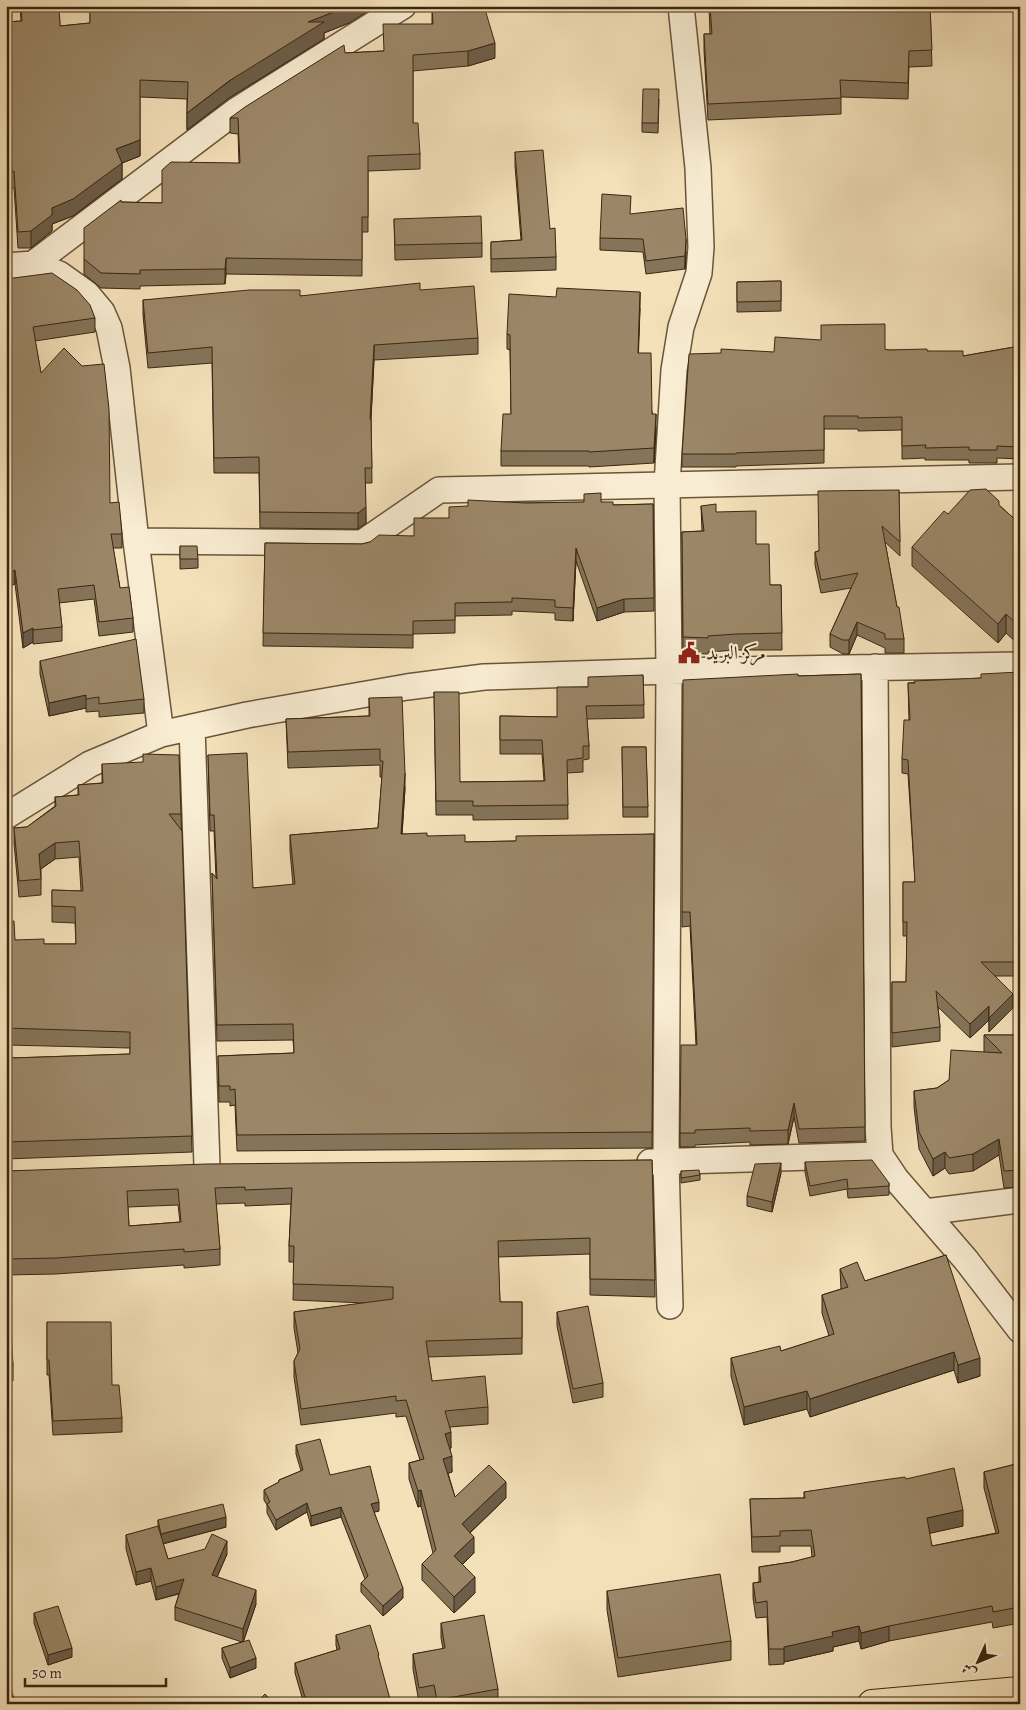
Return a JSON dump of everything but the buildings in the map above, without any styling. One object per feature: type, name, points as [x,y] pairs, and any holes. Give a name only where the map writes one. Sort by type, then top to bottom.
[{"type":"main road","points":[[872,1704],[1020,1690]]},
{"type":"street","points":[[33,264],[237,110],[403,6]]},
{"type":"street","points":[[670,1306],[666,1162],[670,671],[667,484],[674,370],[681,327],[699,273],[701,247],[698,168],[681,6]]},
{"type":"street","points":[[6,266],[33,264],[59,274],[87,294],[102,312],[109,328],[117,368],[136,541],[161,734]]},
{"type":"street","points":[[136,541],[362,543],[439,490],[1020,477]]},
{"type":"street","points":[[6,816],[90,764],[161,734],[247,715],[406,687],[484,677],[875,666],[1020,665]]},
{"type":"street","points":[[875,666],[878,1127],[880,1155],[896,1179],[966,1260],[1020,1330]]},
{"type":"street","points":[[192,727],[208,1167]]},
{"type":"street","points":[[626,1162],[880,1155]]},
{"type":"street","points":[[925,1212],[1020,1200]]},
{"type":"place","name":"مركز البريد","points":[[689,653]]}]
